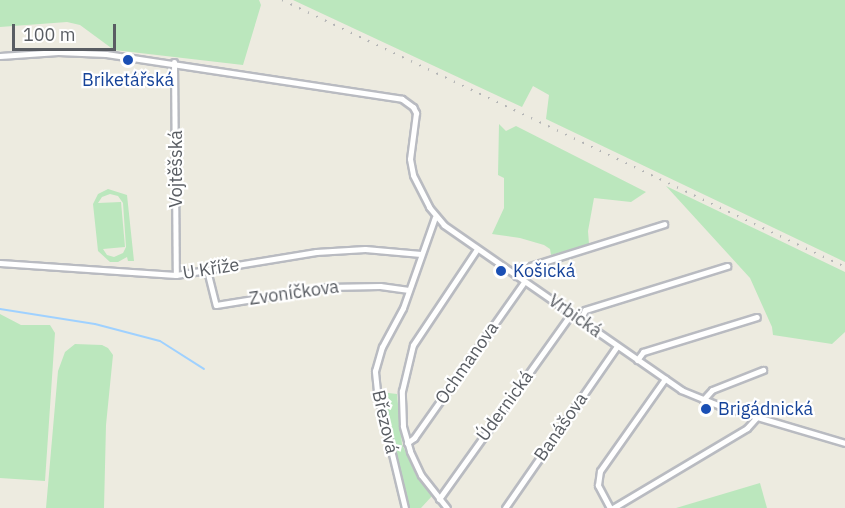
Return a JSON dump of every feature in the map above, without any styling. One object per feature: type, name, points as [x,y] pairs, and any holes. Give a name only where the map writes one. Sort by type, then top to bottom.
[{"type":"street","points":[[0,56],[82,52],[174,62]]},
{"type":"street","name":"Vrbická","points":[[174,62],[402,99],[413,106],[416,113],[411,167],[421,192],[435,217],[477,249],[637,360],[703,400],[756,418],[845,443]]},
{"type":"street","name":"Vojtěšská","points":[[174,62],[176,275]]},
{"type":"street","points":[[409,290],[435,217]]},
{"type":"street","points":[[516,276],[524,268],[664,224]]},
{"type":"street","name":"U Kříže","points":[[0,263],[176,275],[316,252],[365,249],[421,254]]},
{"type":"street","points":[[447,508],[421,475],[407,443],[401,411],[407,362],[424,326],[477,249]]},
{"type":"street","points":[[580,320],[585,310],[727,266]]},
{"type":"street","name":"Zvoníčkova","points":[[207,270],[216,305],[327,287],[380,286],[409,290]]},
{"type":"street","name":"Ochmanova","points":[[407,443],[414,438],[524,282]]},
{"type":"street","name":"Březová","points":[[405,508],[375,371],[380,353],[409,290]]},
{"type":"street","name":"Údernická","points":[[439,499],[571,314]]},
{"type":"street","points":[[637,360],[643,352],[757,317]]},
{"type":"street","name":"Banášova","points":[[505,508],[618,346]]},
{"type":"street","points":[[703,400],[712,390],[763,370]]},
{"type":"street","points":[[665,379],[600,471],[598,485],[611,508],[747,428],[756,418]]},
{"type":"green space","points":[[0,0],[259,0],[261,5],[243,65],[114,50],[80,25],[67,22],[0,27]]},
{"type":"green space","points":[[293,0],[845,0],[845,262],[546,119],[549,95],[533,86],[522,107]]},
{"type":"green space","points":[[499,124],[506,131],[516,126],[646,192],[631,202],[594,198],[588,231],[589,244],[551,255],[550,249],[544,245],[520,238],[492,234],[504,208],[504,178],[498,175]]},
{"type":"green space","points":[[666,186],[845,272],[845,332],[832,344],[773,335],[772,327],[750,278]]},
{"type":"green space","points":[[108,189],[127,195],[134,261],[128,261],[127,257],[118,262],[110,262],[98,251],[93,204],[98,194]],"holes":[[[110,194],[118,196],[123,203],[126,247],[123,253],[114,257],[107,255],[103,249],[125,247],[121,202],[98,203],[102,197]]]},
{"type":"green space","points":[[0,314],[21,325],[50,325],[55,333],[45,481],[0,478]]},
{"type":"green space","points":[[75,344],[102,345],[108,348],[113,355],[106,425],[104,508],[46,508],[58,371],[65,352]]},
{"type":"green space","points":[[380,392],[397,394],[402,444],[417,477],[432,496],[421,508],[408,508]]},
{"type":"green space","points":[[760,483],[767,508],[676,508]]},
{"type":"waterway","points":[[0,309],[95,324],[160,341],[204,369]]},
{"type":"railway","points":[[282,0],[845,267]]},
{"type":"place","name":"Briketářská","points":[[128,60]]},
{"type":"place","name":"Košická","points":[[501,271]]},
{"type":"place","name":"Brigádnická","points":[[706,409]]}]
